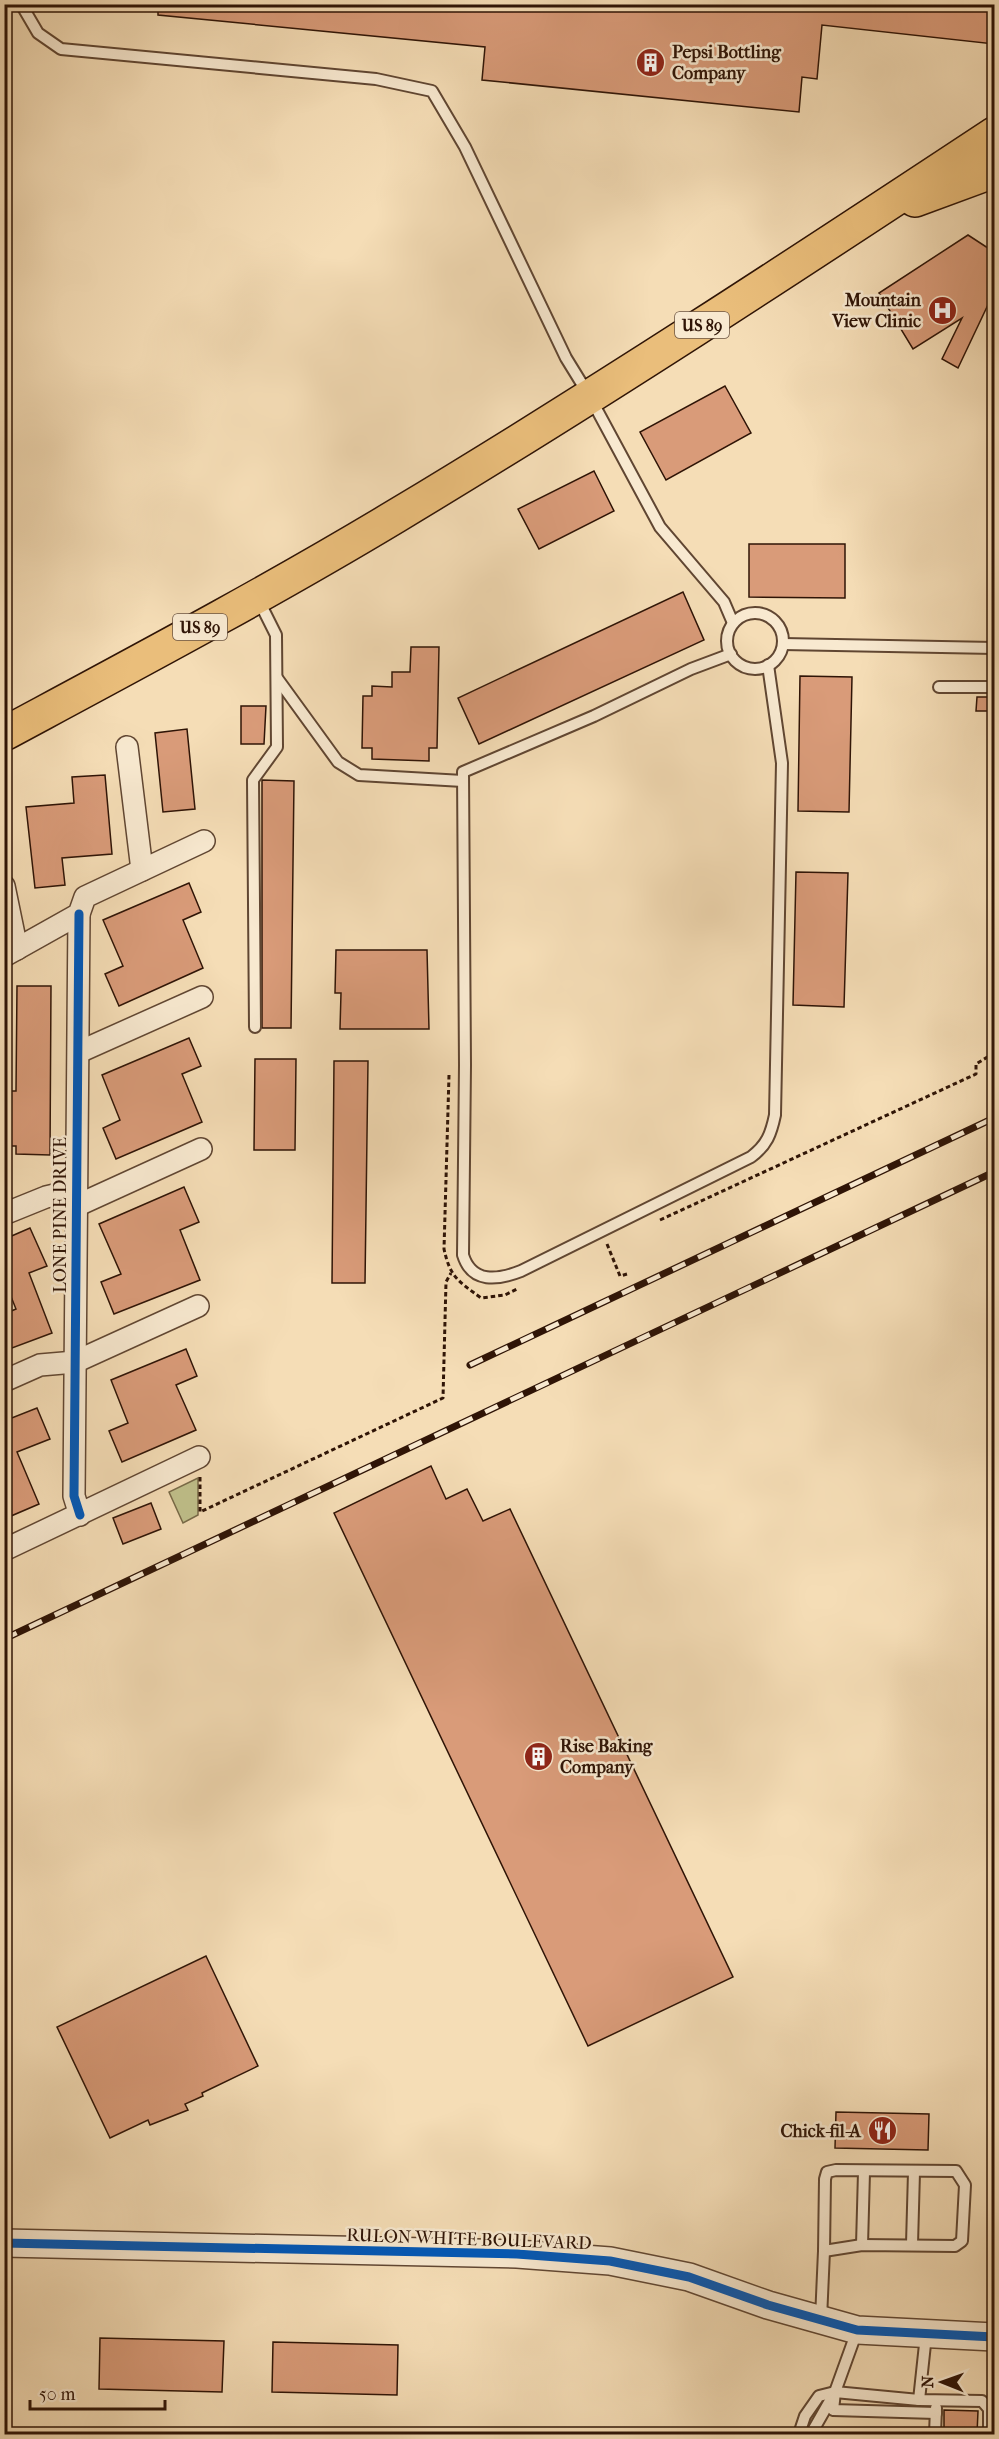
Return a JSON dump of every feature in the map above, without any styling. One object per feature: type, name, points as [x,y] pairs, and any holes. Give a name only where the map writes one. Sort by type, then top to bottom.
[{"type":"main road","name":"US 89","points":[[4,734],[256,597],[394,517],[590,397],[994,134]]},
{"type":"main road","points":[[879,210],[939,193],[994,171]]},
{"type":"street","points":[[127,747],[142,870]]},
{"type":"street","points":[[4,886],[11,953],[79,914],[85,897],[204,841]]},
{"type":"street","name":"LONE PINE DRIVE","points":[[79,914],[74,1496],[80,1515]]},
{"type":"street","points":[[79,1052],[202,997]]},
{"type":"street","points":[[4,1214],[46,1197],[76,1198],[201,1149]]},
{"type":"street","points":[[4,1381],[40,1365],[75,1362],[198,1306]]},
{"type":"street","points":[[4,1550],[200,1457]]},
{"type":"street","name":"RULON WHITE BOULEVARD","points":[[4,2243],[517,2254],[610,2262],[689,2277],[821,2322],[857,2330],[926,2336],[994,2337]]},
{"type":"lane","points":[[21,4],[38,33],[61,49],[376,79],[432,91],[465,147],[566,358],[590,397],[660,527],[724,602],[733,623]]},
{"type":"lane","points":[[255,1027],[253,780],[277,747],[276,635],[256,597]]},
{"type":"lane","points":[[761,614],[777,624],[783,644],[775,660],[758,669],[747,668],[730,654],[727,644],[733,623],[740,616],[761,614]]},
{"type":"lane","points":[[783,644],[994,648]]},
{"type":"lane","points":[[730,654],[691,669],[594,716],[463,772],[465,1065],[463,1254],[465,1262],[475,1273],[487,1278],[499,1278],[521,1271],[751,1157],[761,1149],[770,1136],[775,1115],[782,763],[768,665]]},
{"type":"lane","points":[[277,678],[338,762],[359,775],[463,781]]},
{"type":"lane","points":[[939,687],[994,687]]},
{"type":"lane","points":[[821,2322],[827,2172],[836,2170],[957,2171],[965,2185],[962,2241],[955,2246],[862,2245],[824,2251]]},
{"type":"lane","points":[[862,2245],[864,2172]]},
{"type":"lane","points":[[912,2244],[914,2172]]},
{"type":"lane","points":[[811,2434],[835,2392],[857,2330]]},
{"type":"lane","points":[[919,2400],[926,2336]]},
{"type":"lane","points":[[835,2392],[833,2410],[936,2413]]},
{"type":"lane","points":[[799,2434],[805,2416],[819,2396],[835,2392],[919,2400],[982,2401],[989,2409],[989,2434]]},
{"type":"lane","points":[[935,2434],[936,2400]]},
{"type":"path","points":[[657,1221],[976,1074],[976,1064],[994,1053]]},
{"type":"path","points":[[449,1069],[444,1249],[451,1273],[481,1298],[506,1295],[525,1285]]},
{"type":"path","points":[[599,1248],[617,1240]]},
{"type":"path","points":[[607,1244],[620,1276],[627,1274]]},
{"type":"path","points":[[200,1512],[443,1398],[446,1282],[451,1273]]},
{"type":"green space","points":[[198,1478],[198,1515],[183,1523],[169,1492]]},
{"type":"building","name":"Pepsi Bottling Company","points":[[158,4],[994,4],[994,44],[822,25],[817,79],[802,77],[799,112],[482,80],[485,47],[158,15]]},
{"type":"building","name":"Mountain View Clinic","points":[[968,235],[994,252],[994,292],[958,368],[942,359],[962,318],[913,349],[879,293]]},
{"type":"building","points":[[725,386],[751,433],[666,480],[640,432]]},
{"type":"building","points":[[594,471],[614,511],[539,549],[518,509]]},
{"type":"building","points":[[749,544],[845,544],[845,598],[749,597]]},
{"type":"building","points":[[683,592],[704,640],[479,744],[458,698]]},
{"type":"building","points":[[411,647],[439,647],[437,748],[429,748],[429,761],[372,759],[372,748],[362,748],[363,696],[372,696],[372,686],[392,687],[392,672],[410,672]]},
{"type":"building","points":[[800,676],[852,677],[849,812],[798,811]]},
{"type":"building","points":[[977,697],[994,697],[994,711],[976,711]]},
{"type":"building","points":[[241,706],[266,706],[264,744],[241,744]]},
{"type":"building","points":[[187,729],[195,809],[163,812],[155,733]]},
{"type":"building","points":[[105,775],[112,854],[62,858],[65,885],[35,888],[26,807],[74,803],[72,777]]},
{"type":"building","points":[[262,780],[294,781],[291,1028],[262,1028]]},
{"type":"building","points":[[796,872],[848,873],[844,1007],[793,1005]]},
{"type":"building","points":[[189,883],[201,912],[183,920],[203,968],[119,1006],[105,974],[123,966],[103,920]]},
{"type":"building","points":[[336,950],[427,950],[429,1029],[340,1029],[341,993],[335,993]]},
{"type":"building","points":[[17,986],[51,986],[50,1155],[16,1154],[16,1146],[10,1146],[11,1091],[16,1091]]},
{"type":"building","points":[[189,1038],[201,1066],[182,1074],[202,1122],[116,1159],[103,1128],[120,1120],[102,1075]]},
{"type":"building","points":[[255,1059],[296,1059],[295,1150],[254,1150]]},
{"type":"building","points":[[334,1061],[368,1061],[365,1283],[332,1283]]},
{"type":"building","points":[[184,1187],[199,1222],[180,1230],[200,1280],[114,1314],[101,1282],[121,1274],[99,1224]]},
{"type":"building","points":[[30,1228],[47,1266],[29,1273],[52,1333],[4,1351],[4,1314],[16,1309],[4,1279],[4,1245],[9,1243],[7,1238]]},
{"type":"building","points":[[186,1349],[197,1376],[176,1385],[196,1430],[122,1462],[109,1431],[128,1423],[111,1380]]},
{"type":"building","points":[[37,1408],[50,1439],[17,1452],[39,1504],[4,1519],[4,1421]]},
{"type":"building","name":"Rise Baking Company","points":[[431,1466],[446,1499],[467,1489],[483,1521],[510,1509],[733,1977],[588,2046],[334,1513]]},
{"type":"building","points":[[151,1503],[161,1529],[123,1544],[113,1518]]},
{"type":"building","points":[[206,1956],[258,2066],[202,2093],[203,2096],[185,2104],[188,2110],[150,2125],[148,2120],[110,2138],[57,2027]]},
{"type":"building","name":"Chick-fil-A","points":[[836,2112],[929,2114],[928,2150],[835,2148]]},
{"type":"building","points":[[100,2338],[224,2341],[222,2392],[99,2389]]},
{"type":"building","points":[[273,2342],[398,2345],[397,2395],[272,2392]]},
{"type":"building","points":[[944,2410],[978,2411],[977,2434],[944,2434]]},
{"type":"railway","points":[[470,1365],[994,1118]]},
{"type":"railway","points":[[4,1639],[994,1172]]},
{"type":"cycle path","points":[[79,914],[74,1496],[80,1515]]},
{"type":"cycle path","points":[[4,2243],[517,2254],[610,2261],[689,2277],[768,2305],[857,2330],[994,2337]]},
{"type":"place","name":"Pepsi Bottling Company","points":[[651,62]]},
{"type":"place","name":"Mountain View Clinic","points":[[942,310]]},
{"type":"place","name":"Rise Baking Company","points":[[539,1756]]},
{"type":"place","name":"Chick-fil-A","points":[[882,2131]]}]
